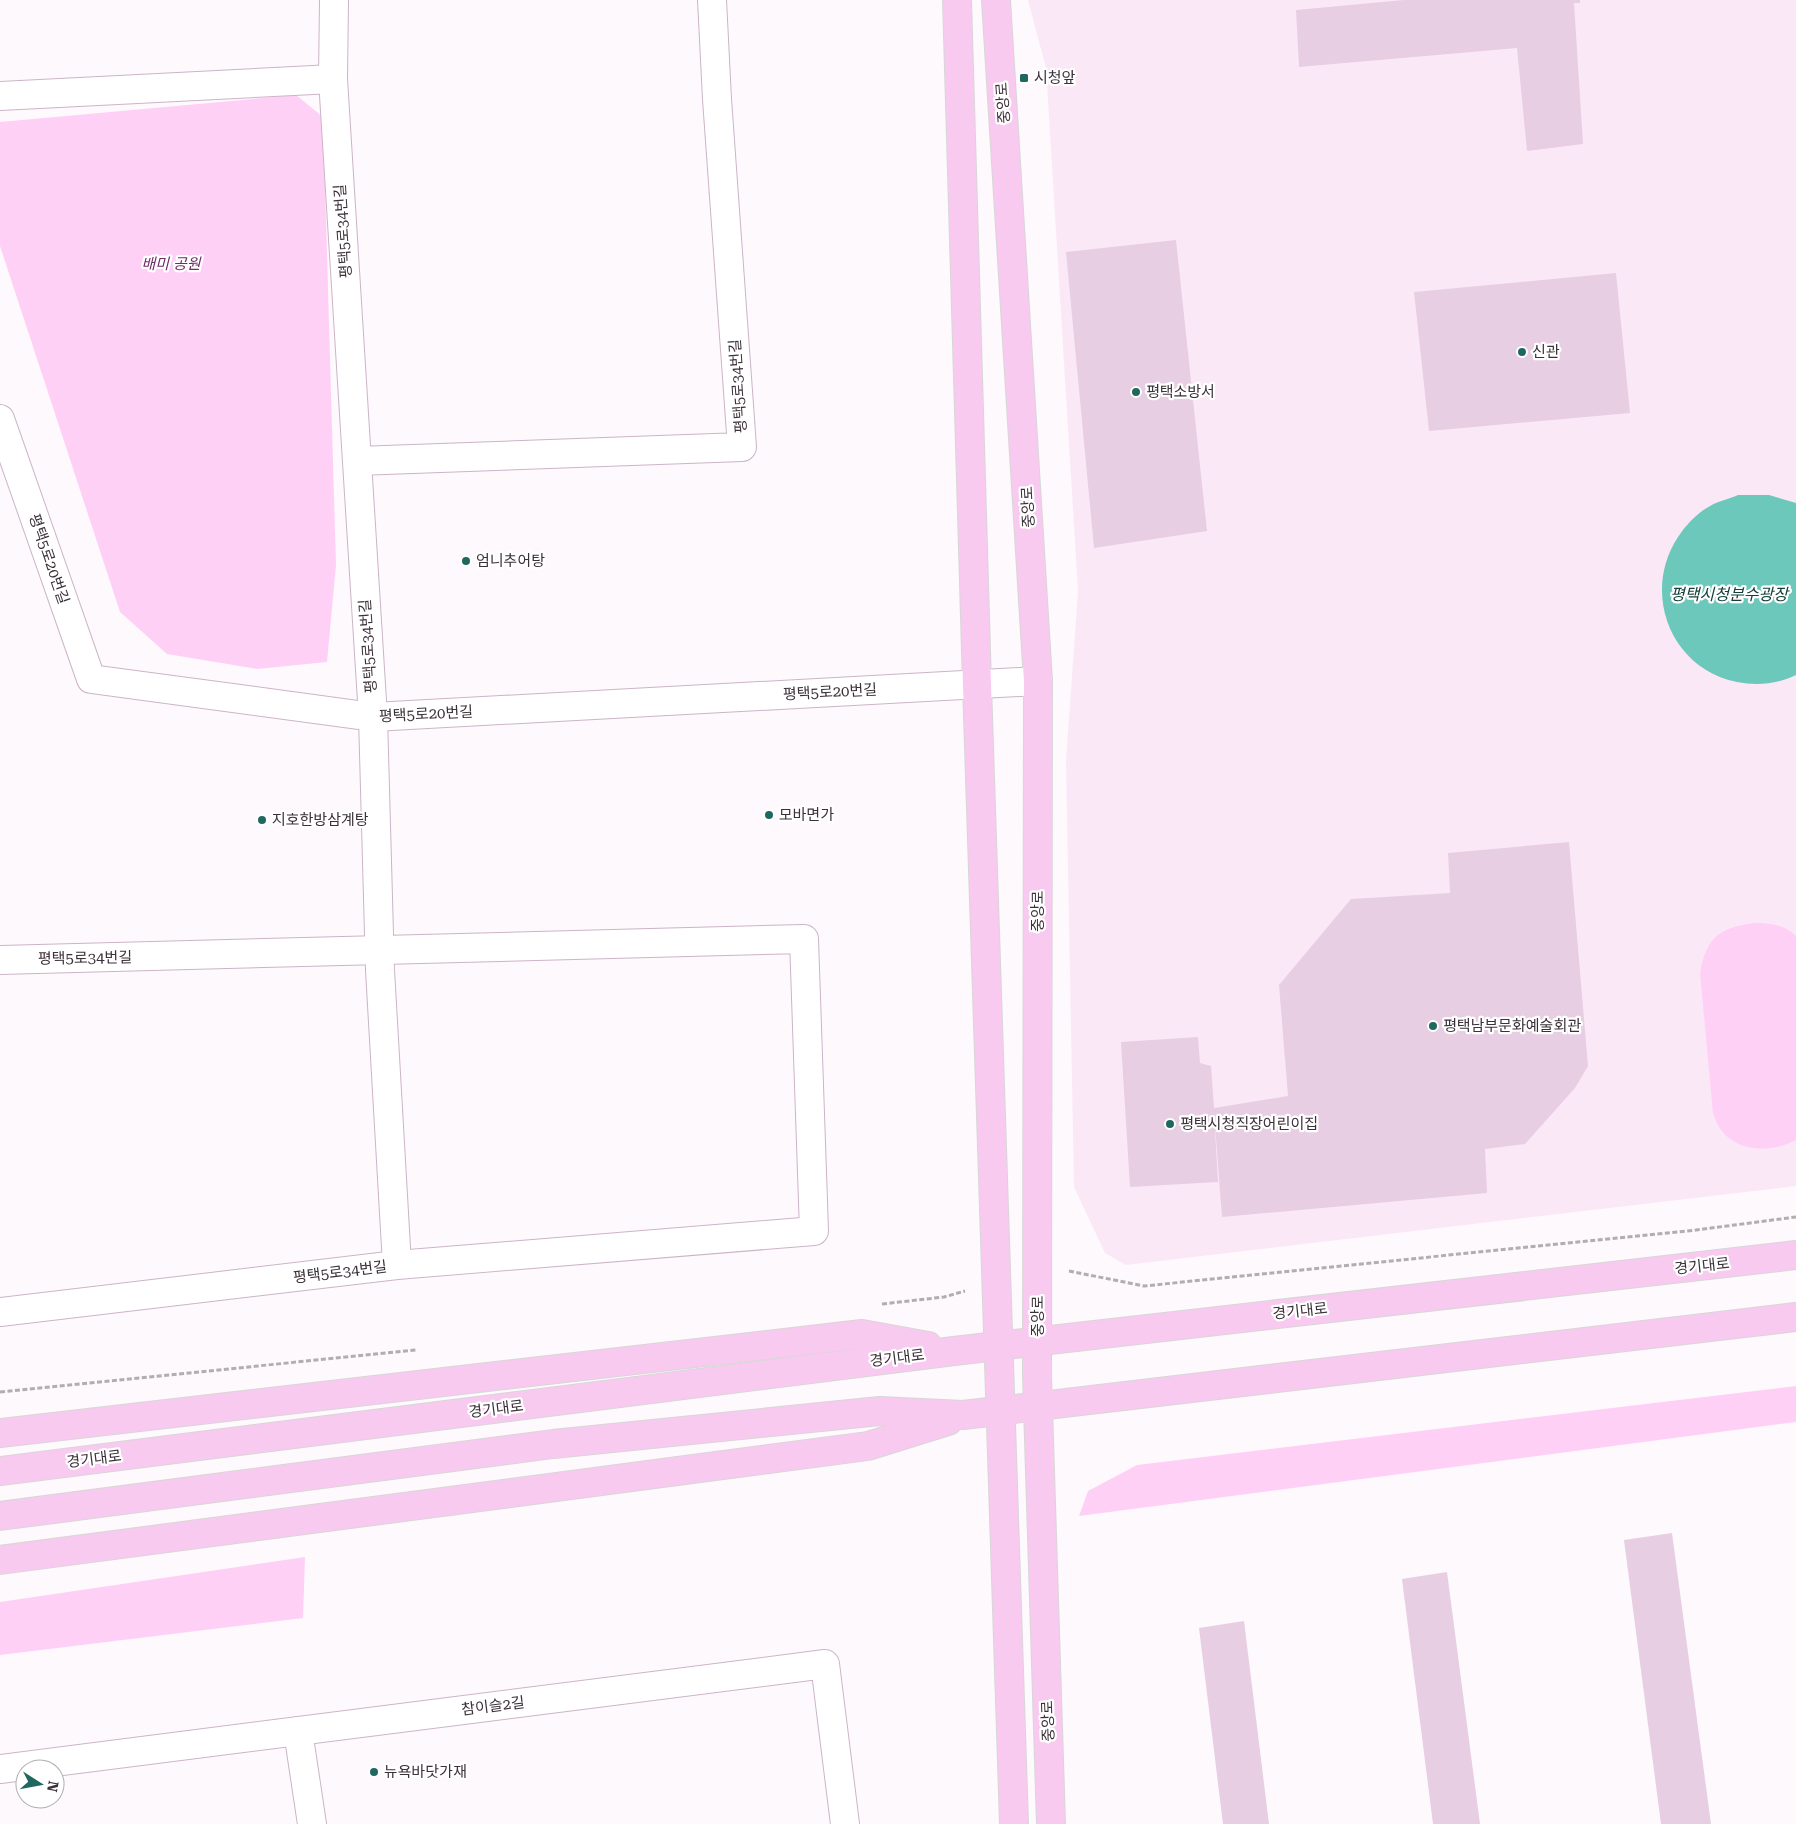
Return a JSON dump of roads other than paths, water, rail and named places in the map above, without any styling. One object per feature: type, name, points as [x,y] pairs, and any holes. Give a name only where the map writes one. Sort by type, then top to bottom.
[{"type":"main road","points":[[957,0],[1014,1824]]},
{"type":"main road","name":"중앙로","points":[[996,0],[1038,681],[1038,1407],[1051,1824]]},
{"type":"main road","name":"경기대로","points":[[0,1471],[954,1351],[1796,1255]]},
{"type":"main road","points":[[0,1560],[868,1446],[964,1416],[1796,1317]]},
{"type":"main road","points":[[0,1432],[862,1334],[954,1351]]},
{"type":"main road","points":[[0,1516],[553,1444],[880,1411],[964,1416]]},
{"type":"street","name":"평택5로34번길","points":[[0,1312],[397,1265],[379,951],[373,717],[333,79],[334,0]]},
{"type":"street","name":"평택5로34번길","points":[[357,461],[742,447],[712,0]]},
{"type":"street","points":[[0,96],[333,79]]},
{"type":"street","name":"평택5로20번길","points":[[0,419],[91,679],[373,717],[1038,681]]},
{"type":"street","points":[[379,951],[804,939],[814,1232],[397,1265]]},
{"type":"street","name":"평택5로34번길","points":[[0,960],[379,951]]},
{"type":"street","name":"참이슬2길","points":[[0,1769],[825,1664],[845,1824]]},
{"type":"street","points":[[298,1731],[312,1824]]},
{"type":"water","name":"평택시청분수광장","points":[[1738,495],[1769,495],[1796,503],[1796,675],[1775,682],[1752,684],[1737,682],[1714,674],[1695,662],[1680,645],[1669,626],[1663,604],[1662,581],[1667,559],[1678,537],[1692,520],[1705,509]]},
{"type":"place","name":"시청앞","points":[[1024,78]]},
{"type":"place","name":"신관","points":[[1522,352]]},
{"type":"place","name":"평택소방서","points":[[1136,392]]},
{"type":"place","name":"엄니추어탕","points":[[466,561]]},
{"type":"place","name":"모바면가","points":[[769,815]]},
{"type":"place","name":"지호한방삼계탕","points":[[262,820]]},
{"type":"place","name":"평택남부문화예술회관","points":[[1433,1026]]},
{"type":"place","name":"평택시청직장어린이집","points":[[1170,1124]]},
{"type":"place","name":"뉴욕바닷가재","points":[[374,1772]]},
{"type":"park label","name":"배미 공원","points":[[171,264]]}]
